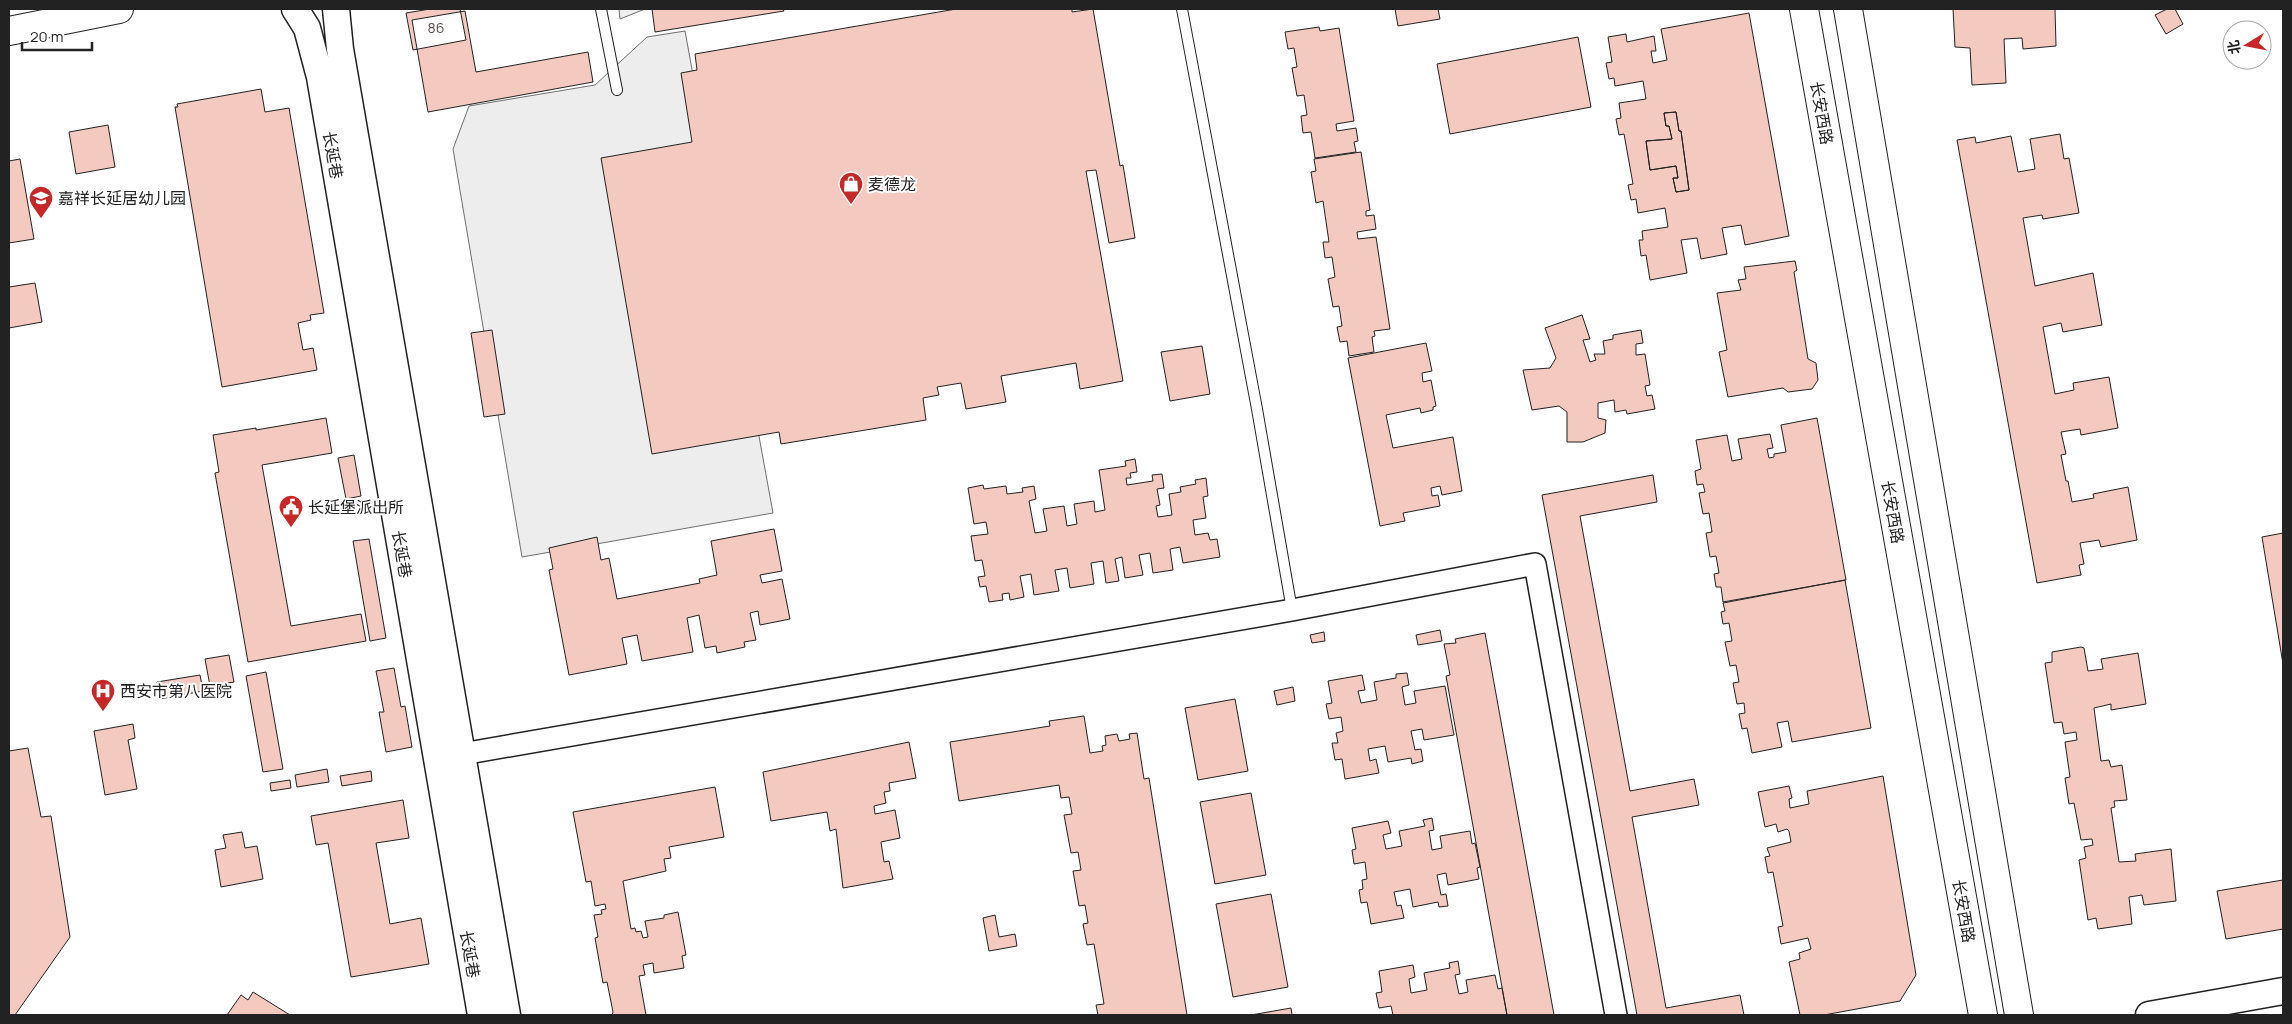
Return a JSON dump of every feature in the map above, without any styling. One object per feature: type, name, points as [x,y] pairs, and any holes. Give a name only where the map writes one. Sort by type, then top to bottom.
[{"type":"main road","points":[[9,31],[119,9]]},
{"type":"main road","name":"长安西路","points":[[1804,9],[1983,1015]]},
{"type":"main road","points":[[1848,9],[2019,1015]]},
{"type":"street","name":"长延巷","points":[[295,9],[307,28],[320,77],[481,1015]]},
{"type":"street","name":"长延巷","points":[[336,9],[340,48],[507,1015]]},
{"type":"street","points":[[462,754],[1292,610],[1536,564],[1616,1015]]},
{"type":"street","points":[[2149,1015],[2283,991]]},
{"type":"lane","points":[[601,9],[617,90]]},
{"type":"lane","points":[[1182,9],[1255,399],[1292,610]]},
{"type":"shaded area","points":[[619,9],[645,9],[620,19]]},
{"type":"shaded area","points":[[685,31],[773,513],[522,557],[453,149],[469,106],[595,85],[647,37]]},
{"type":"building","points":[[430,9],[460,9],[466,40],[413,50],[406,13]]},
{"type":"building","points":[[652,9],[783,9],[784,11],[655,32]]},
{"type":"building","name":"麦德龙","points":[[956,9],[1072,9],[1072,12],[1093,9],[1120,166],[1123,165],[1135,238],[1109,243],[1096,170],[1086,171],[1123,381],[1080,389],[1076,363],[1001,376],[1006,402],[966,409],[961,383],[937,387],[939,395],[923,398],[926,420],[781,444],[779,432],[652,454],[601,158],[692,142],[681,73],[697,70],[695,54]]},
{"type":"building","points":[[1395,9],[1438,9],[1440,19],[1398,26]]},
{"type":"building","points":[[1953,9],[2055,9],[2056,46],[2023,49],[2022,38],[2004,39],[2006,83],[1972,85],[1970,48],[1955,47]]},
{"type":"building","points":[[2167,9],[2175,9],[2183,24],[2166,34],[2155,15]]},
{"type":"building","points":[[465,11],[476,72],[588,52],[593,82],[428,112],[412,20]]},
{"type":"building","points":[[1749,13],[1789,236],[1745,245],[1741,225],[1722,228],[1727,254],[1701,259],[1697,238],[1681,240],[1687,273],[1650,280],[1646,255],[1641,256],[1639,240],[1643,240],[1642,231],[1668,227],[1665,208],[1638,213],[1636,199],[1631,200],[1628,185],[1633,184],[1624,134],[1619,135],[1616,119],[1621,118],[1619,103],[1646,99],[1643,81],[1615,86],[1614,78],[1609,79],[1606,63],[1612,62],[1608,37],[1626,34],[1627,42],[1654,36],[1656,51],[1651,51],[1653,63],[1667,60],[1661,29]],"holes":[[[1676,112],[1679,131],[1681,131],[1689,190],[1676,192],[1673,178],[1678,178],[1676,166],[1650,170],[1646,141],[1672,139],[1669,126],[1666,126],[1664,113]]]},
{"type":"building","points":[[1319,27],[1320,31],[1339,28],[1354,121],[1336,124],[1337,131],[1356,128],[1358,141],[1354,142],[1356,152],[1315,158],[1311,132],[1303,133],[1301,116],[1307,115],[1304,95],[1297,96],[1292,68],[1297,67],[1294,48],[1288,49],[1285,32]]},
{"type":"building","points":[[1578,37],[1591,107],[1450,134],[1437,64]]},
{"type":"building","points":[[261,89],[265,112],[289,108],[324,313],[310,315],[311,320],[298,323],[303,350],[313,348],[317,370],[222,387],[175,107],[178,107],[177,104]]},
{"type":"building","points":[[1676,112],[1679,131],[1681,131],[1689,190],[1676,192],[1673,178],[1678,178],[1676,166],[1650,170],[1646,141],[1672,139],[1669,126],[1666,126],[1664,113]]},
{"type":"building","points":[[108,125],[115,167],[76,174],[69,132]]},
{"type":"building","points":[[2060,134],[2064,159],[2069,158],[2079,213],[2043,219],[2042,215],[2023,218],[2035,286],[2093,273],[2102,325],[2063,332],[2061,323],[2043,327],[2055,394],[2074,390],[2073,383],[2109,377],[2118,428],[2081,435],[2080,429],[2061,432],[2066,454],[2061,455],[2072,502],[2094,498],[2093,494],[2128,487],[2137,540],[2101,547],[2099,540],[2080,543],[2084,564],[2079,565],[2081,575],[2037,583],[1957,140],[1975,137],[1976,143],[2011,136],[2018,172],[2035,169],[2030,139]]},
{"type":"building","points":[[1361,152],[1370,210],[1366,211],[1366,216],[1374,215],[1376,229],[1357,232],[1358,239],[1376,237],[1390,329],[1374,331],[1375,336],[1372,337],[1374,352],[1349,356],[1347,341],[1340,342],[1337,327],[1342,326],[1339,306],[1333,307],[1328,279],[1335,277],[1332,257],[1325,258],[1323,242],[1329,242],[1323,201],[1316,203],[1311,172],[1316,171],[1314,159]]},
{"type":"building","points":[[20,159],[34,239],[9,243],[9,161]]},
{"type":"building","points":[[1795,261],[1797,270],[1794,272],[1808,359],[1816,363],[1818,380],[1812,389],[1788,392],[1783,388],[1728,397],[1719,352],[1727,350],[1717,293],[1741,290],[1738,280],[1746,279],[1744,267]]},
{"type":"building","points":[[35,283],[42,322],[9,328],[9,287]]},
{"type":"building","points":[[1582,315],[1590,339],[1583,340],[1590,362],[1596,360],[1594,354],[1605,354],[1603,341],[1613,339],[1613,335],[1641,330],[1643,343],[1636,344],[1636,355],[1645,354],[1650,385],[1645,386],[1647,396],[1652,395],[1655,409],[1627,414],[1626,410],[1615,412],[1614,400],[1598,403],[1598,418],[1606,420],[1605,433],[1583,442],[1567,442],[1567,412],[1559,406],[1532,410],[1523,370],[1550,368],[1556,358],[1545,328]]},
{"type":"building","points":[[492,330],[505,414],[484,417],[471,333]]},
{"type":"building","points":[[1426,343],[1432,371],[1422,373],[1423,382],[1431,380],[1436,406],[1433,407],[1433,410],[1421,413],[1420,408],[1386,415],[1393,448],[1453,437],[1462,491],[1442,495],[1440,486],[1431,488],[1432,496],[1438,495],[1440,506],[1403,513],[1405,521],[1380,526],[1348,358]]},
{"type":"building","points":[[1202,346],[1210,394],[1170,401],[1161,352]]},
{"type":"building","points":[[326,418],[332,453],[262,465],[291,626],[361,614],[366,641],[248,662],[215,473],[219,472],[213,435]]},
{"type":"building","points":[[1817,418],[1846,580],[1723,602],[1721,587],[1716,587],[1714,574],[1719,573],[1716,556],[1710,557],[1706,533],[1712,532],[1709,513],[1703,514],[1699,493],[1705,492],[1703,484],[1697,485],[1695,471],[1701,469],[1696,440],[1727,435],[1732,461],[1742,459],[1738,439],[1770,434],[1773,448],[1767,449],[1769,458],[1774,457],[1774,454],[1786,452],[1781,425]]},
{"type":"building","points":[[354,455],[361,496],[346,499],[338,458]]},
{"type":"building","points":[[1135,459],[1137,472],[1130,473],[1131,478],[1126,478],[1127,485],[1153,481],[1152,475],[1162,474],[1164,488],[1157,489],[1160,505],[1156,506],[1158,517],[1172,515],[1169,494],[1181,492],[1180,487],[1196,484],[1195,480],[1206,478],[1208,496],[1203,497],[1206,518],[1193,520],[1195,535],[1208,533],[1210,540],[1217,539],[1220,557],[1183,563],[1180,547],[1170,549],[1173,570],[1153,573],[1150,553],[1139,555],[1143,575],[1125,578],[1122,557],[1115,559],[1119,581],[1106,583],[1103,561],[1091,563],[1094,584],[1070,588],[1067,568],[1055,570],[1059,591],[1034,595],[1031,574],[1020,576],[1024,597],[1010,600],[1009,593],[1002,594],[1003,600],[989,602],[986,586],[980,587],[978,577],[985,576],[982,560],[975,561],[971,536],[988,534],[986,522],[974,524],[968,488],[983,485],[984,489],[1006,486],[1007,494],[1023,492],[1022,488],[1034,486],[1036,499],[1029,501],[1035,533],[1047,531],[1043,509],[1064,506],[1067,526],[1077,524],[1074,504],[1094,501],[1095,512],[1105,510],[1099,470],[1126,466],[1125,461]]},
{"type":"building","points":[[1653,475],[1657,502],[1580,516],[1630,791],[1694,779],[1699,805],[1632,817],[1666,1008],[1740,995],[1744,1015],[1637,1015],[1542,495]]},
{"type":"building","points":[[774,529],[782,571],[760,575],[762,583],[782,579],[790,619],[760,625],[758,611],[750,613],[756,640],[744,642],[745,647],[717,653],[716,646],[705,648],[699,615],[687,618],[693,652],[642,661],[637,635],[622,638],[627,664],[569,675],[549,570],[553,569],[549,548],[597,537],[601,560],[609,558],[617,599],[700,583],[699,579],[717,575],[711,541]]},
{"type":"building","points":[[2283,533],[2283,664],[2262,537]]},
{"type":"building","points":[[369,539],[386,638],[370,641],[353,541]]},
{"type":"building","points":[[1845,580],[1871,728],[1792,742],[1788,721],[1777,723],[1782,747],[1752,753],[1747,728],[1742,729],[1739,714],[1745,713],[1744,703],[1737,704],[1733,683],[1739,682],[1736,665],[1730,666],[1725,642],[1732,641],[1729,623],[1723,624],[1721,612],[1725,611],[1723,603]]},
{"type":"building","points":[[1440,630],[1442,641],[1418,645],[1416,635]]},
{"type":"building","points":[[1324,632],[1325,641],[1312,643],[1310,635]]},
{"type":"building","points":[[1485,633],[1554,1015],[1507,1015],[1446,676],[1450,675],[1444,644],[1456,643],[1455,639]]},
{"type":"building","points":[[2084,648],[2088,671],[2103,669],[2101,659],[2138,653],[2146,704],[2111,710],[2111,704],[2094,708],[2101,761],[2109,760],[2111,767],[2122,765],[2127,800],[2114,801],[2115,807],[2111,808],[2119,862],[2136,861],[2135,854],[2171,849],[2176,901],[2144,905],[2142,895],[2129,897],[2132,924],[2098,929],[2096,918],[2088,920],[2079,860],[2086,858],[2084,847],[2093,845],[2092,839],[2081,840],[2074,803],[2069,804],[2065,778],[2070,777],[2065,742],[2077,740],[2076,732],[2064,734],[2062,722],[2054,723],[2045,663],[2052,662],[2052,652]]},
{"type":"building","points":[[229,655],[234,682],[210,686],[205,659]]},
{"type":"building","points":[[394,668],[401,707],[405,706],[412,747],[386,752],[379,712],[384,712],[376,671]]},
{"type":"building","points":[[266,672],[283,769],[263,772],[246,676]]},
{"type":"building","points":[[1407,673],[1409,685],[1402,687],[1405,705],[1416,703],[1414,691],[1445,686],[1454,735],[1424,740],[1422,729],[1411,731],[1415,750],[1421,749],[1423,761],[1412,764],[1411,758],[1388,762],[1385,746],[1368,749],[1370,761],[1376,759],[1379,773],[1345,779],[1342,759],[1335,760],[1332,743],[1338,743],[1336,733],[1343,731],[1341,717],[1329,719],[1326,704],[1332,703],[1328,681],[1362,675],[1365,690],[1358,691],[1361,703],[1377,700],[1374,682],[1396,678],[1396,674]]},
{"type":"building","points":[[200,675],[203,691],[160,699],[157,682]]},
{"type":"building","points":[[1293,687],[1295,701],[1277,705],[1274,691]]},
{"type":"building","points":[[1235,699],[1248,771],[1198,780],[1185,708]]},
{"type":"building","points":[[1084,716],[1090,753],[1103,751],[1102,746],[1106,745],[1105,736],[1117,734],[1119,741],[1130,739],[1129,734],[1137,733],[1144,779],[1149,778],[1187,1015],[1098,1015],[1096,1005],[1104,1004],[1094,944],[1087,945],[1083,924],[1088,923],[1085,905],[1079,906],[1073,871],[1081,870],[1078,852],[1071,853],[1064,815],[1072,814],[1069,797],[1061,798],[1059,785],[959,801],[950,742],[1050,726],[1049,721]]},
{"type":"building","points":[[133,724],[135,738],[128,740],[137,789],[105,795],[94,731]]},
{"type":"building","points":[[909,742],[916,778],[889,783],[890,791],[884,792],[886,803],[874,806],[875,814],[895,810],[900,838],[881,842],[884,862],[889,861],[893,879],[843,888],[836,829],[830,831],[827,812],[771,821],[763,772]]},
{"type":"building","points":[[28,748],[41,817],[51,816],[70,937],[15,1015],[9,1015],[9,751]]},
{"type":"building","points":[[327,769],[329,782],[297,787],[295,775]]},
{"type":"building","points":[[371,771],[372,781],[342,786],[340,776]]},
{"type":"building","points":[[1883,776],[1916,975],[1900,1001],[1824,1015],[1800,1015],[1789,962],[1800,959],[1799,953],[1811,949],[1808,938],[1781,944],[1778,927],[1783,926],[1773,872],[1768,873],[1765,857],[1770,856],[1767,848],[1791,842],[1789,831],[1787,829],[1778,832],[1776,824],[1765,827],[1758,792],[1789,786],[1792,798],[1789,799],[1790,808],[1809,804],[1807,791]]},
{"type":"building","points":[[290,780],[291,788],[271,791],[270,783]]},
{"type":"building","points":[[715,787],[724,837],[669,847],[671,858],[664,859],[666,871],[623,881],[631,929],[635,928],[636,932],[641,931],[643,938],[648,937],[645,921],[664,918],[664,915],[678,912],[686,955],[682,956],[684,968],[654,973],[653,963],[643,965],[645,975],[639,976],[646,1015],[612,1015],[607,982],[603,983],[595,938],[598,937],[594,915],[602,914],[601,910],[606,909],[605,904],[595,906],[591,881],[586,882],[573,812]]},
{"type":"building","points":[[1251,793],[1266,875],[1215,884],[1200,802]]},
{"type":"building","points":[[403,800],[409,838],[376,843],[390,924],[421,918],[429,964],[351,977],[328,843],[316,845],[311,816]]},
{"type":"building","points":[[1432,818],[1434,830],[1429,831],[1432,850],[1442,848],[1440,836],[1470,831],[1472,844],[1475,843],[1480,867],[1477,868],[1479,879],[1448,885],[1446,873],[1437,875],[1441,895],[1446,894],[1448,906],[1439,907],[1438,902],[1413,907],[1410,889],[1394,892],[1397,906],[1401,905],[1404,918],[1371,924],[1367,902],[1361,903],[1359,890],[1363,889],[1362,880],[1367,879],[1365,862],[1354,864],[1352,850],[1356,849],[1352,828],[1388,821],[1391,833],[1383,835],[1386,849],[1402,846],[1399,831],[1425,826],[1423,820]]},
{"type":"building","points":[[242,832],[245,848],[257,846],[263,879],[221,887],[215,850],[226,848],[223,835]]},
{"type":"building","points":[[2283,880],[2283,929],[2226,939],[2217,891]]},
{"type":"building","points":[[1271,894],[1288,987],[1233,997],[1216,904]]},
{"type":"building","points":[[995,915],[999,937],[1015,934],[1017,946],[989,951],[983,918]]},
{"type":"building","points":[[1458,961],[1460,974],[1455,975],[1459,994],[1468,992],[1466,980],[1495,975],[1498,989],[1502,988],[1507,1015],[1393,1015],[1391,1006],[1379,1008],[1376,993],[1382,992],[1379,971],[1413,965],[1415,977],[1409,979],[1411,993],[1427,990],[1424,973],[1450,968],[1449,963]]},
{"type":"building","points":[[253,992],[290,1015],[227,1015],[241,995],[248,1000]]},
{"type":"building","points":[[1291,1008],[1292,1015],[1251,1015]]},
{"type":"place","name":"麦德龙","points":[[851,205]]},
{"type":"place","name":"嘉祥长延居幼儿园","points":[[41,219]]},
{"type":"place","name":"长延堡派出所","points":[[291,528]]},
{"type":"place","name":"西安市第八医院","points":[[103,712]]}]
